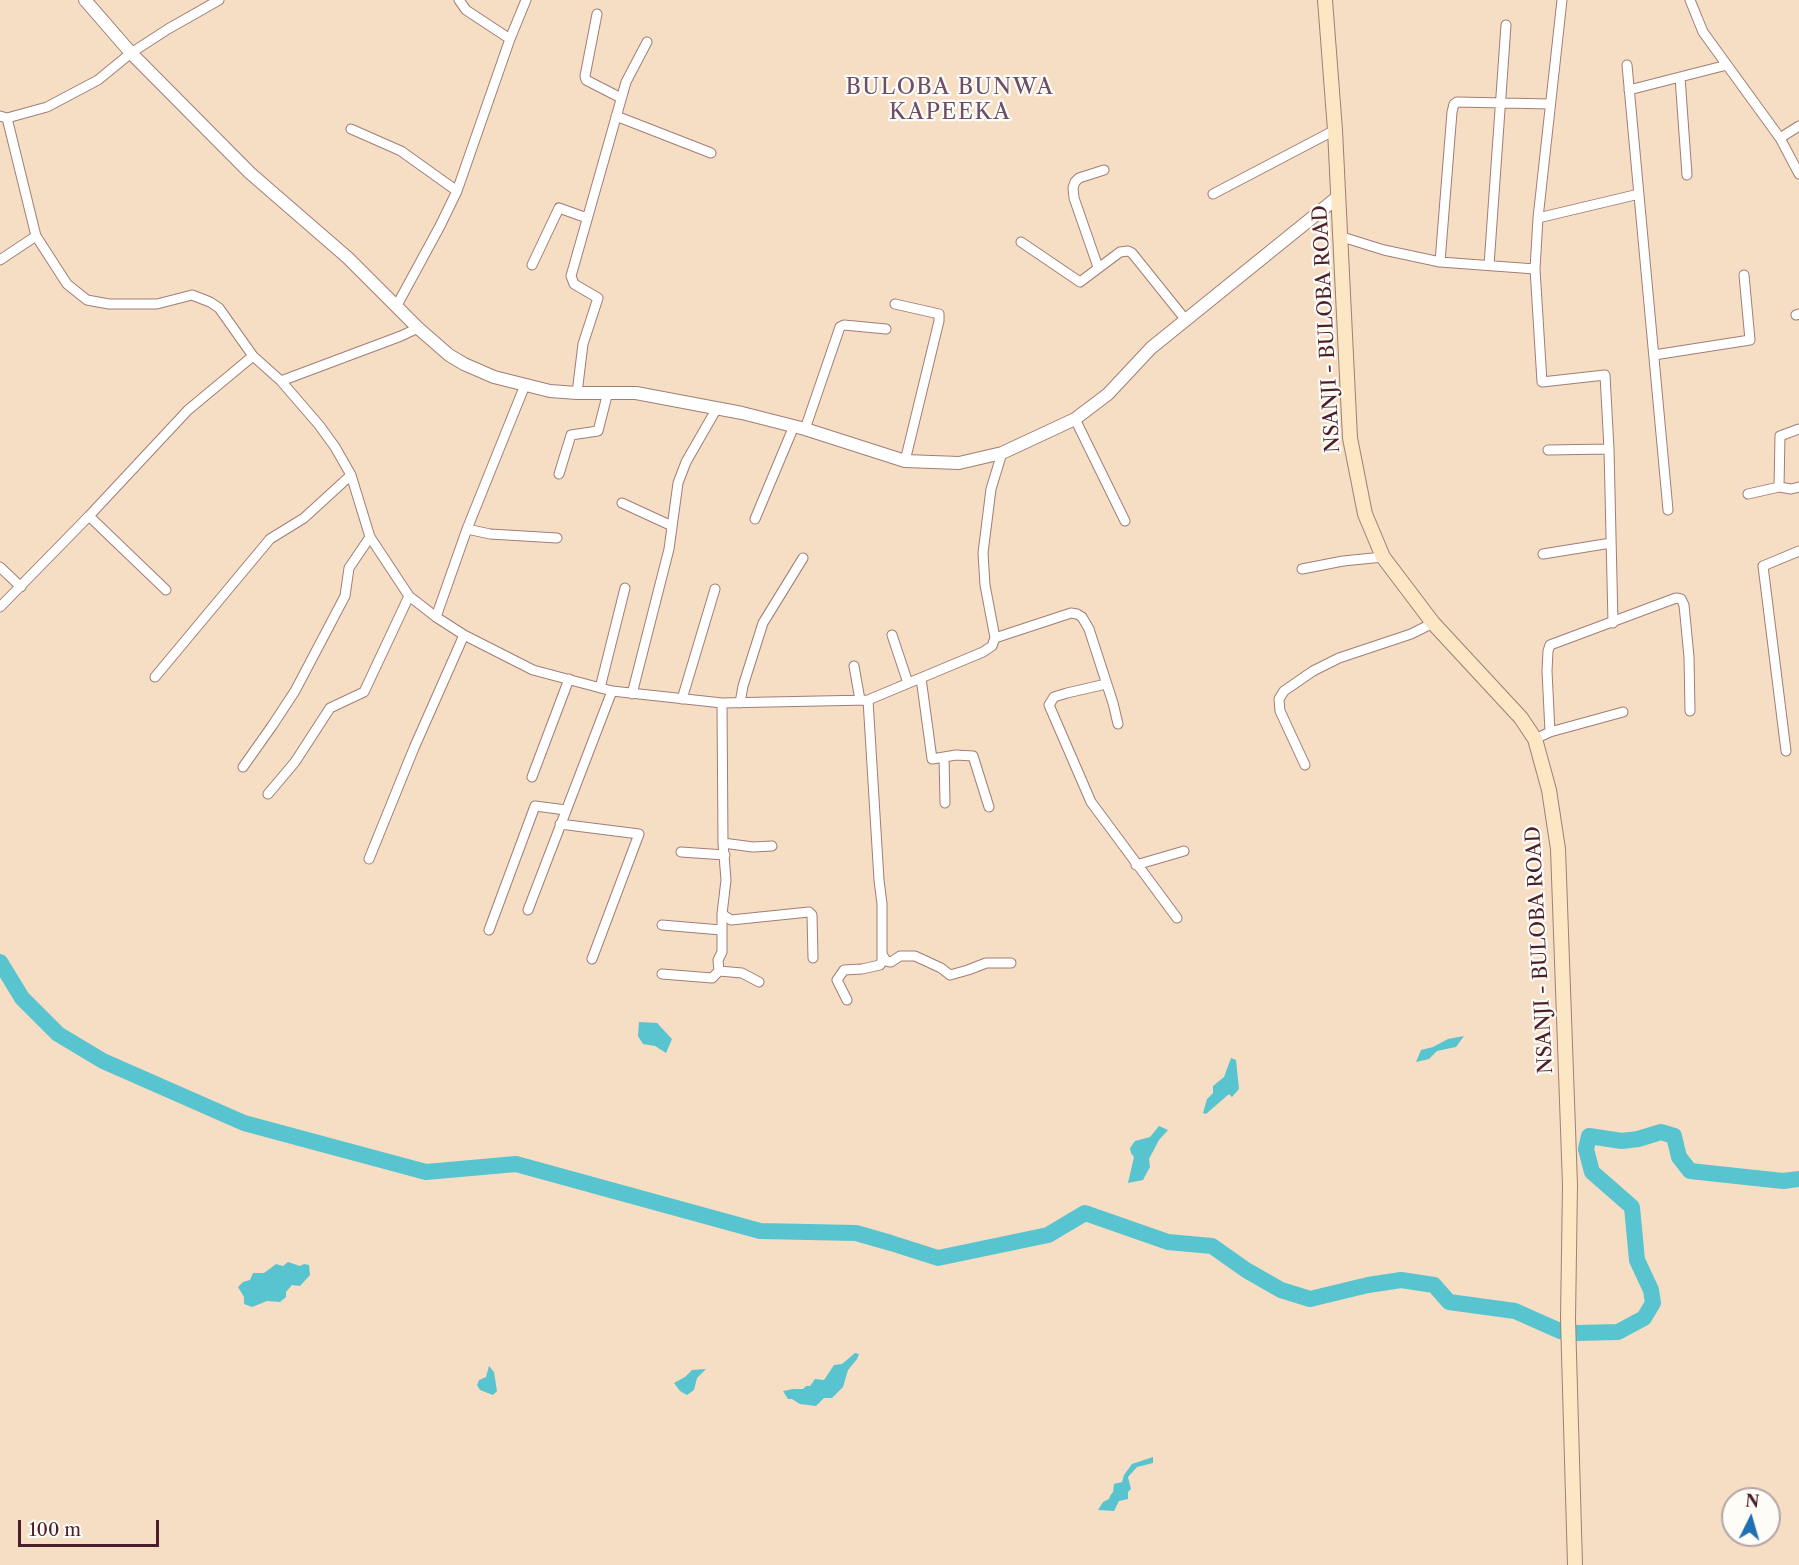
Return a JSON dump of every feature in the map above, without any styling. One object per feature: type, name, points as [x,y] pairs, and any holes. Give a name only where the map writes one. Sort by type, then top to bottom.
[{"type":"main road","name":"NSANJI - BULOBA ROAD","points":[[1325,0],[1339,196],[1339,236],[1350,438],[1365,514],[1383,556],[1432,623],[1521,717],[1534,739],[1549,790],[1558,849],[1570,1185],[1568,1346],[1575,1565]]},
{"type":"street","points":[[85,0],[131,53],[250,173],[348,258],[418,328],[449,355],[464,364],[494,377],[550,391],[636,393],[717,408],[800,428],[905,461],[959,463],[1002,453],[1075,419],[1108,394],[1151,348],[1185,319],[1339,196]]},
{"type":"street","points":[[219,0],[131,53],[98,80],[46,107],[4,117],[36,236],[67,284],[87,300],[110,304],[157,304],[192,295],[210,302],[219,309],[253,356],[281,381],[335,447],[351,475],[370,537],[409,596],[464,635],[533,670],[612,691],[722,703],[864,700],[983,652],[992,646],[995,638],[985,585],[983,553],[991,489],[1002,453]]},
{"type":"street","points":[[459,0],[466,10],[510,39]]},
{"type":"street","points":[[396,307],[441,226],[457,191],[526,0]]},
{"type":"street","points":[[1563,0],[1538,218],[1535,268],[1542,382],[1605,375],[1609,449],[1612,622]]},
{"type":"street","points":[[1690,0],[1702,32],[1780,138],[1799,174]]},
{"type":"street","points":[[597,14],[586,80],[621,98]]},
{"type":"street","points":[[1489,265],[1506,25]]},
{"type":"street","points":[[577,393],[583,344],[598,298],[574,284],[571,276],[626,82],[647,42]]},
{"type":"street","points":[[1627,65],[1668,510]]},
{"type":"street","points":[[1629,90],[1727,65]]},
{"type":"street","points":[[1680,77],[1687,175]]},
{"type":"street","points":[[1440,262],[1452,112],[1455,104],[1457,102],[1550,104]]},
{"type":"street","points":[[616,116],[711,153]]},
{"type":"street","points":[[1780,138],[1799,126]]},
{"type":"street","points":[[351,129],[401,151],[457,191]]},
{"type":"street","points":[[1214,194],[1335,130]]},
{"type":"street","points":[[1098,267],[1074,198],[1073,188],[1079,178],[1104,170]]},
{"type":"street","points":[[1538,218],[1639,194]]},
{"type":"street","points":[[532,265],[560,208],[587,218]]},
{"type":"street","points":[[0,260],[36,236]]},
{"type":"street","points":[[1339,236],[1384,250],[1440,262],[1535,268]]},
{"type":"street","points":[[1021,242],[1080,282],[1120,252],[1132,253],[1185,319]]},
{"type":"street","points":[[1654,355],[1750,340],[1744,275]]},
{"type":"street","points":[[895,304],[939,314],[905,461]]},
{"type":"street","points":[[755,519],[800,428],[840,327],[886,329]]},
{"type":"street","points":[[281,381],[418,328]]},
{"type":"street","points":[[2,601],[21,587],[188,410],[253,356]]},
{"type":"street","points":[[436,617],[467,529],[525,385]]},
{"type":"street","points":[[559,474],[571,435],[597,431],[608,392]]},
{"type":"street","points":[[632,694],[669,549],[678,483],[686,462],[717,408]]},
{"type":"street","points":[[1075,419],[1125,521]]},
{"type":"street","points":[[1779,487],[1780,436],[1799,429]]},
{"type":"street","points":[[1548,450],[1609,449]]},
{"type":"street","points":[[155,677],[270,539],[304,518],[351,475]]},
{"type":"street","points":[[1748,494],[1779,487],[1791,489],[1799,487]]},
{"type":"street","points":[[622,503],[672,526]]},
{"type":"street","points":[[89,516],[166,590]]},
{"type":"street","points":[[467,529],[490,534],[557,538]]},
{"type":"street","points":[[243,767],[295,691],[345,596],[349,568],[370,537]]},
{"type":"street","points":[[1543,554],[1611,543]]},
{"type":"street","points":[[1786,751],[1763,566],[1799,551]]},
{"type":"street","points":[[1302,569],[1383,556]]},
{"type":"street","points":[[740,703],[763,622],[802,558]]},
{"type":"street","points":[[0,567],[21,587]]},
{"type":"street","points":[[600,688],[625,588]]},
{"type":"street","points":[[682,699],[715,589]]},
{"type":"street","points":[[268,794],[295,762],[330,708],[364,692],[409,596]]},
{"type":"street","points":[[1550,732],[1548,647],[1552,643],[1676,598],[1683,602],[1689,657],[1690,711]]},
{"type":"street","points":[[995,638],[1071,613],[1082,617],[1089,629],[1118,724]]},
{"type":"street","points":[[1305,765],[1280,711],[1279,699],[1284,691],[1313,671],[1339,658],[1411,634],[1432,623]]},
{"type":"street","points":[[369,859],[414,748],[464,635]]},
{"type":"street","points":[[892,635],[908,683]]},
{"type":"street","points":[[847,1000],[837,980],[844,970],[880,965],[882,954],[882,904],[864,700],[854,666]]},
{"type":"street","points":[[921,678],[932,759],[956,755],[974,756],[989,807]]},
{"type":"street","points":[[532,777],[569,679]]},
{"type":"street","points":[[1106,684],[1054,697],[1049,705],[1091,802],[1177,918]]},
{"type":"street","points":[[528,910],[612,691]]},
{"type":"street","points":[[719,971],[718,960],[722,952],[722,914],[726,880],[723,843],[722,703]]},
{"type":"street","points":[[1534,739],[1550,732],[1623,712]]},
{"type":"street","points":[[944,757],[945,803]]},
{"type":"street","points":[[489,930],[535,806],[566,810]]},
{"type":"street","points":[[560,824],[639,834],[592,959]]},
{"type":"street","points":[[723,843],[753,847],[772,846]]},
{"type":"street","points":[[1136,865],[1184,851]]},
{"type":"street","points":[[681,852],[725,855]]},
{"type":"street","points":[[722,914],[731,920],[809,912],[812,915],[813,958]]},
{"type":"street","points":[[662,925],[722,930]]},
{"type":"street","points":[[882,954],[886,961],[891,962],[900,956],[915,956],[941,968],[950,975],[986,963],[1011,963]]},
{"type":"street","points":[[662,974],[712,978],[719,971],[742,973],[759,982]]},
{"type":"water","points":[[639,1022],[657,1023],[672,1039],[666,1053],[655,1046],[643,1044],[638,1036]]},
{"type":"water","points":[[1464,1036],[1456,1047],[1437,1051],[1429,1059],[1416,1062],[1421,1050],[1448,1039]]},
{"type":"water","points":[[1231,1058],[1236,1060],[1239,1089],[1232,1097],[1229,1094],[1206,1114],[1203,1113],[1207,1099],[1213,1093],[1213,1086],[1224,1077]]},
{"type":"water","points":[[1159,1126],[1168,1130],[1159,1140],[1149,1159],[1150,1167],[1143,1180],[1128,1183],[1134,1157],[1130,1148],[1135,1141],[1150,1137]]},
{"type":"water","points":[[288,1262],[300,1266],[309,1265],[310,1275],[300,1286],[292,1285],[286,1292],[286,1297],[280,1302],[267,1301],[252,1307],[244,1304],[244,1297],[238,1287],[243,1282],[250,1280],[253,1273],[264,1273],[276,1264],[283,1266]]},
{"type":"water","points":[[855,1353],[859,1354],[848,1370],[843,1387],[832,1398],[824,1398],[816,1406],[800,1404],[788,1399],[783,1391],[803,1389],[810,1386],[815,1379],[824,1380],[834,1365],[842,1364]]},
{"type":"water","points":[[489,1366],[494,1372],[497,1391],[493,1395],[480,1390],[477,1385],[479,1380],[486,1377]]},
{"type":"water","points":[[706,1369],[697,1378],[694,1390],[687,1395],[680,1391],[674,1383],[692,1370]]},
{"type":"water","points":[[1153,1457],[1153,1463],[1137,1467],[1128,1477],[1131,1489],[1128,1492],[1128,1499],[1119,1501],[1114,1511],[1098,1510],[1103,1502],[1109,1499],[1114,1484],[1122,1482],[1132,1464]]},
{"type":"waterway","points":[[0,962],[22,998],[58,1034],[103,1061],[244,1123],[426,1172],[516,1164],[760,1231],[856,1233],[938,1258],[1048,1235],[1085,1213],[1168,1242],[1212,1246],[1246,1270],[1281,1290],[1310,1299],[1368,1285],[1401,1280],[1434,1285],[1449,1302],[1515,1311],[1560,1331],[1618,1332],[1644,1318],[1653,1303],[1651,1290],[1637,1260],[1632,1207],[1592,1172],[1586,1149],[1589,1136],[1622,1141],[1661,1132],[1674,1136],[1679,1157],[1690,1171],[1783,1181],[1799,1179]]},
{"type":"district","name":"BULOBA BUNWA KAPEEKA","points":[[950,100]]}]
